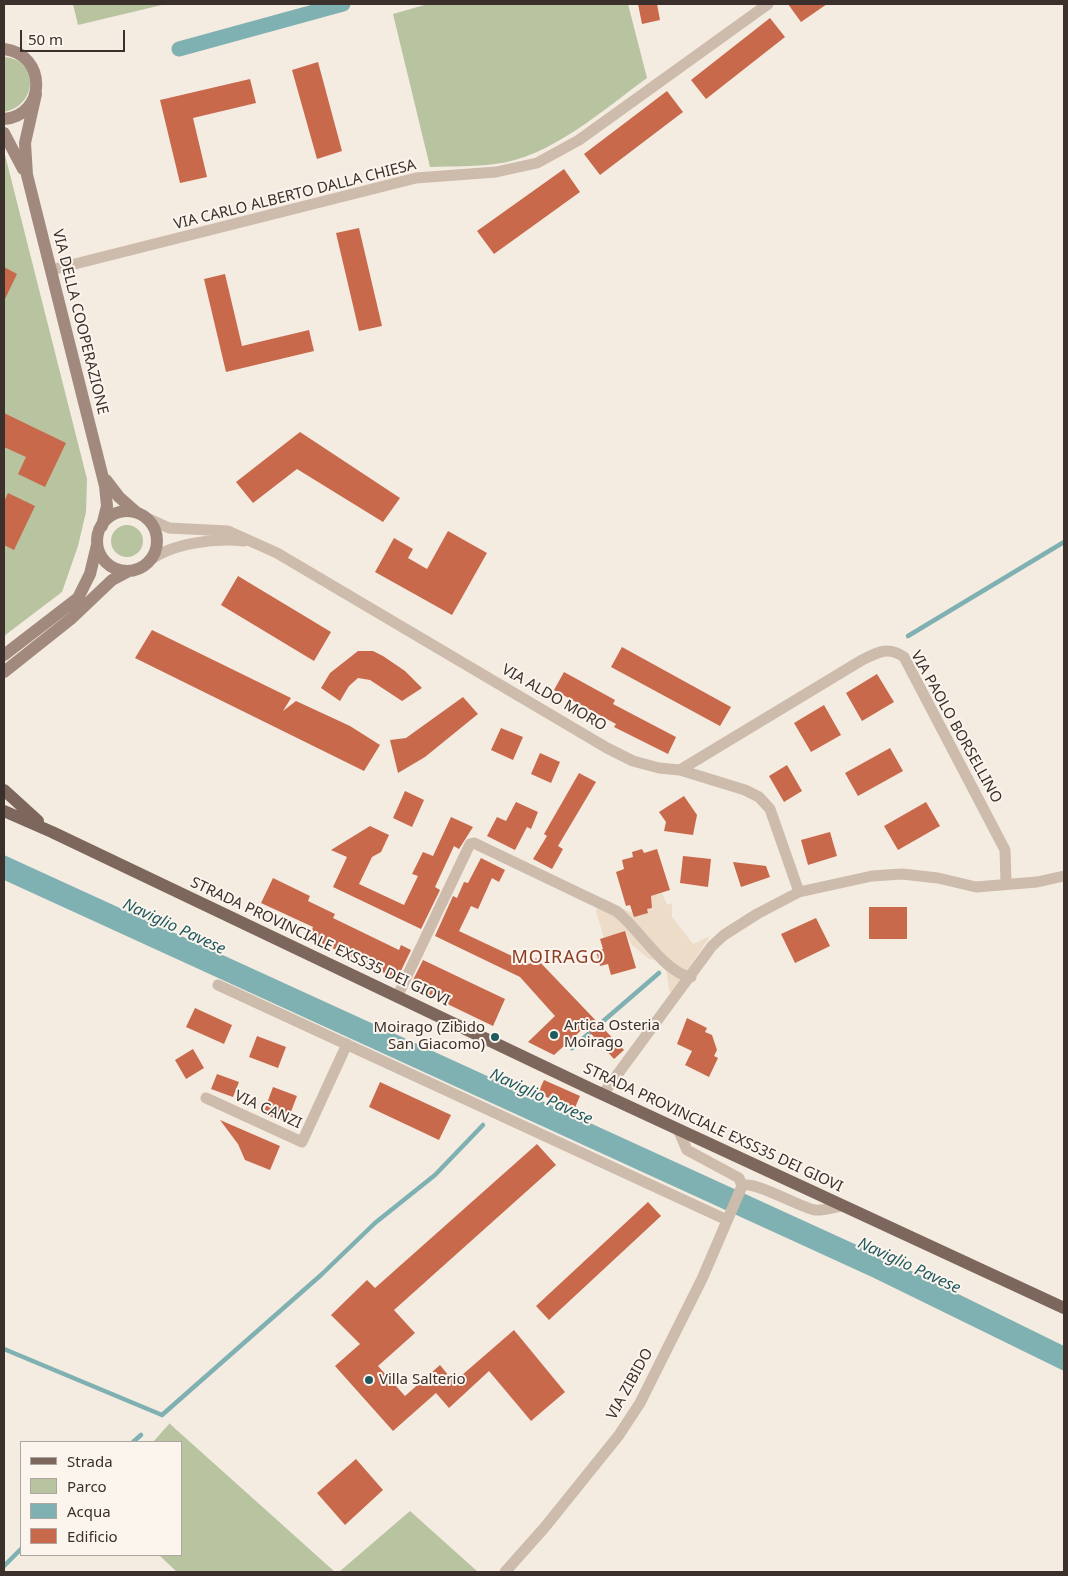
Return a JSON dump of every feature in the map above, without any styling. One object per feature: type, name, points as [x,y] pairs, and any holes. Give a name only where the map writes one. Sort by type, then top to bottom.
[{"type":"main road","points":[[4,790],[52,832]]},
{"type":"main road","points":[[4,811],[52,832]]},
{"type":"main road","name":"STRADA PROVINCIALE EXSS35 DEI GIOVI","points":[[52,832],[603,1094],[1064,1308]]},
{"type":"street","name":"VIA CARLO ALBERTO DALLA CHIESA","points":[[51,270],[416,178],[496,172],[537,163],[579,140],[768,4]]},
{"type":"street","name":"VIA DELLA COOPERAZIONE","points":[[4,49],[18,53],[31,64],[37,78],[36,94],[25,143],[27,176],[103,475],[107,506],[102,526]]},
{"type":"street","points":[[4,119],[22,113],[32,103],[36,94]]},
{"type":"street","name":"VIA DELLA COOPERAZIONE","points":[[4,133],[27,176]]},
{"type":"street","name":"VIA DELLA COOPERAZIONE","points":[[103,475],[120,498],[142,515]]},
{"type":"street","points":[[4,655],[78,598],[90,574],[102,526],[116,513],[127,511],[142,515],[155,530],[157,540],[155,553],[148,562],[112,580],[72,618],[4,672]]},
{"type":"street","name":"VIA ALDO MORO","points":[[142,515],[169,528],[221,530],[256,542],[322,578],[607,748],[634,761],[659,768],[680,770],[745,790],[759,797],[770,809],[799,892]]},
{"type":"street","points":[[98,540],[100,553],[108,564],[120,570],[132,570]]},
{"type":"street","name":"VIA ALDO MORO","points":[[148,562],[165,552],[195,544],[229,540],[256,542]]},
{"type":"street","name":"VIA PAOLO BORSELLINO","points":[[680,770],[862,660],[881,650],[896,652],[904,657],[1005,850],[1006,883]]},
{"type":"street","points":[[397,997],[470,844],[474,843],[600,903],[623,916],[661,958],[684,975],[691,977]]},
{"type":"street","points":[[603,1094],[712,946],[724,935],[757,914],[799,892],[872,876],[902,874],[938,878],[976,887],[1006,883],[1037,882],[1064,876]]},
{"type":"street","points":[[218,985],[727,1220]]},
{"type":"street","name":"VIA CANZI","points":[[206,1098],[302,1142],[346,1044]]},
{"type":"street","points":[[678,1129],[687,1150],[739,1178],[742,1186],[751,1184],[798,1205],[817,1210],[842,1206]]},
{"type":"street","name":"VIA ZIBIDO","points":[[505,1572],[546,1527],[619,1435],[640,1403],[702,1279],[742,1186]]},
{"type":"green space","points":[[73,4],[166,4],[78,25]]},
{"type":"green space","points":[[428,4],[628,4],[647,78],[576,130],[536,152],[516,160],[495,164],[430,167],[393,14]]},
{"type":"green space","points":[[4,57],[24,65],[29,73],[30,83],[29,92],[24,101],[15,108],[4,112]]},
{"type":"green space","points":[[4,151],[87,479],[86,512],[78,546],[62,592],[4,636]]},
{"type":"green space","points":[[127,525],[133,526],[138,530],[142,535],[142,547],[138,552],[133,556],[127,557],[121,556],[116,552],[112,547],[111,541],[112,535],[116,530],[121,526]]},
{"type":"green space","points":[[170,1423],[335,1572],[177,1572],[160,1556],[182,1556],[182,1441],[154,1441]]},
{"type":"green space","points":[[410,1511],[478,1572],[339,1572]]},
{"type":"shaded area","points":[[662,893],[667,905],[672,903],[672,917],[693,944],[710,936],[672,993],[669,990],[667,973],[660,961],[649,959],[632,945],[625,932],[604,938],[596,911],[603,898],[632,913],[648,913],[647,909],[652,908],[651,896]]},
{"type":"water","points":[[4,855],[883,1257],[1064,1346],[1064,1371],[872,1277],[4,880]]},
{"type":"building","points":[[638,4],[657,4],[660,20],[642,24]]},
{"type":"building","points":[[788,4],[827,4],[801,22]]},
{"type":"building","points":[[770,18],[785,37],[706,99],[691,80]]},
{"type":"building","points":[[318,62],[342,151],[317,159],[292,70]]},
{"type":"building","points":[[250,79],[256,103],[193,118],[207,177],[180,183],[160,100]]},
{"type":"building","points":[[667,91],[683,112],[600,175],[584,154]]},
{"type":"building","points":[[564,169],[580,192],[494,254],[477,231]]},
{"type":"building","points":[[359,228],[382,326],[359,331],[336,233]]},
{"type":"building","points":[[4,267],[17,274],[4,301]]},
{"type":"building","points":[[225,274],[242,346],[309,330],[314,351],[226,372],[204,279]]},
{"type":"building","points":[[4,413],[66,443],[45,487],[18,474],[26,457],[4,447]]},
{"type":"building","points":[[300,432],[400,498],[383,522],[297,469],[253,503],[236,482]]},
{"type":"building","points":[[8,493],[35,506],[14,550],[4,545],[4,502]]},
{"type":"building","points":[[448,531],[487,553],[452,615],[375,572],[394,538],[413,549],[408,558],[427,569]]},
{"type":"building","points":[[238,576],[331,632],[314,661],[221,605]]},
{"type":"building","points":[[152,630],[291,698],[283,711],[296,701],[350,726],[380,745],[364,771],[135,658]]},
{"type":"building","points":[[622,647],[731,707],[720,726],[611,667]]},
{"type":"building","points":[[358,651],[373,651],[383,656],[405,671],[422,688],[402,701],[370,680],[358,678],[349,686],[340,701],[321,688],[330,673]]},
{"type":"building","points":[[564,672],[615,700],[613,704],[676,737],[668,754],[614,727],[616,724],[554,690]]},
{"type":"building","points":[[877,674],[894,702],[862,721],[846,693]]},
{"type":"building","points":[[463,697],[478,714],[425,757],[398,773],[390,740],[406,738]]},
{"type":"building","points":[[824,705],[841,735],[811,752],[794,723]]},
{"type":"building","points":[[501,728],[523,737],[513,760],[491,750]]},
{"type":"building","points":[[890,748],[903,771],[858,796],[845,773]]},
{"type":"building","points":[[540,753],[560,762],[551,783],[531,774]]},
{"type":"building","points":[[787,765],[802,791],[784,802],[769,776]]},
{"type":"building","points":[[579,773],[596,782],[558,846],[563,849],[552,869],[533,859],[547,836],[544,834]]},
{"type":"building","points":[[405,791],[424,800],[412,827],[393,818]]},
{"type":"building","points":[[684,796],[697,815],[693,835],[664,831],[666,822],[659,812]]},
{"type":"building","points":[[516,802],[538,812],[531,829],[527,827],[515,850],[487,836],[497,817],[506,821]]},
{"type":"building","points":[[926,802],[940,826],[898,850],[884,826]]},
{"type":"building","points":[[451,817],[473,827],[459,849],[454,846],[435,887],[440,890],[421,929],[333,887],[347,857],[331,850],[370,826],[389,835],[381,852],[372,857],[359,884],[404,905],[418,876],[412,874],[423,852],[433,856]]},
{"type":"building","points":[[830,832],[837,856],[808,865],[801,840]]},
{"type":"building","points":[[642,849],[644,853],[657,849],[670,890],[651,896],[652,908],[647,909],[648,913],[634,917],[630,905],[626,906],[616,872],[624,869],[622,860],[633,857],[632,852]]},
{"type":"building","points":[[683,856],[711,859],[708,887],[680,883]]},
{"type":"building","points":[[481,858],[505,870],[499,882],[492,878],[478,909],[471,906],[459,931],[529,964],[536,958],[624,1050],[614,1059],[585,1027],[554,1055],[528,1042],[555,1016],[520,977],[435,936],[453,896],[457,898],[464,882],[468,883]]},
{"type":"building","points":[[733,862],[766,866],[770,877],[741,887]]},
{"type":"building","points":[[273,878],[310,896],[308,901],[335,914],[333,918],[399,950],[401,945],[411,950],[397,979],[309,937],[313,927],[261,903]]},
{"type":"building","points":[[869,907],[907,907],[907,939],[869,939]]},
{"type":"building","points":[[816,918],[830,946],[795,963],[781,934]]},
{"type":"building","points":[[625,931],[636,968],[611,975],[608,964],[600,966],[596,951],[603,949],[600,939]]},
{"type":"building","points":[[423,960],[505,999],[493,1026],[410,986]]},
{"type":"building","points":[[195,1008],[232,1025],[224,1044],[186,1027]]},
{"type":"building","points":[[687,1018],[707,1028],[705,1032],[712,1035],[717,1050],[714,1056],[718,1058],[709,1077],[685,1065],[692,1051],[677,1044]]},
{"type":"building","points":[[257,1036],[286,1047],[278,1068],[249,1057]]},
{"type":"building","points":[[193,1049],[204,1068],[186,1079],[175,1060]]},
{"type":"building","points":[[217,1074],[239,1082],[233,1097],[211,1089]]},
{"type":"building","points":[[544,1080],[580,1096],[574,1110],[538,1093]]},
{"type":"building","points":[[380,1082],[451,1115],[439,1140],[369,1107]]},
{"type":"building","points":[[273,1087],[297,1096],[287,1122],[263,1114]]},
{"type":"building","points":[[220,1120],[280,1146],[270,1170],[245,1160],[238,1144]]},
{"type":"building","points":[[537,1144],[556,1165],[394,1310],[415,1333],[378,1366],[405,1396],[440,1365],[454,1382],[514,1330],[565,1392],[531,1421],[489,1371],[449,1408],[436,1393],[393,1431],[335,1366],[360,1344],[331,1315],[367,1280],[375,1288]]},
{"type":"building","points":[[648,1202],[661,1216],[549,1320],[536,1306]]},
{"type":"building","points":[[356,1459],[383,1490],[345,1525],[317,1493]]},
{"type":"waterway","points":[[179,49],[343,4]]},
{"type":"waterway","points":[[908,636],[1064,542]]},
{"type":"waterway","points":[[572,1048],[659,973]]},
{"type":"waterway","points":[[4,1349],[162,1415],[321,1275],[375,1223],[435,1175],[483,1125]]},
{"type":"waterway","points":[[134,1441],[141,1435]]},
{"type":"waterway","points":[[4,1566],[20,1550]]},
{"type":"place","name":"Artica Osteria Moirago","points":[[554,1035]]},
{"type":"place","name":"Moirago (Zibido San Giacomo)","points":[[495,1037]]},
{"type":"place","name":"Villa Salterio","points":[[369,1380]]},
{"type":"district","name":"MOIRAGO","points":[[558,958]]},
{"type":"water label","name":"Naviglio Pavese","points":[[174,927]]},
{"type":"water label","name":"Naviglio Pavese","points":[[541,1097]]},
{"type":"water label","name":"Naviglio Pavese","points":[[909,1266]]}]
